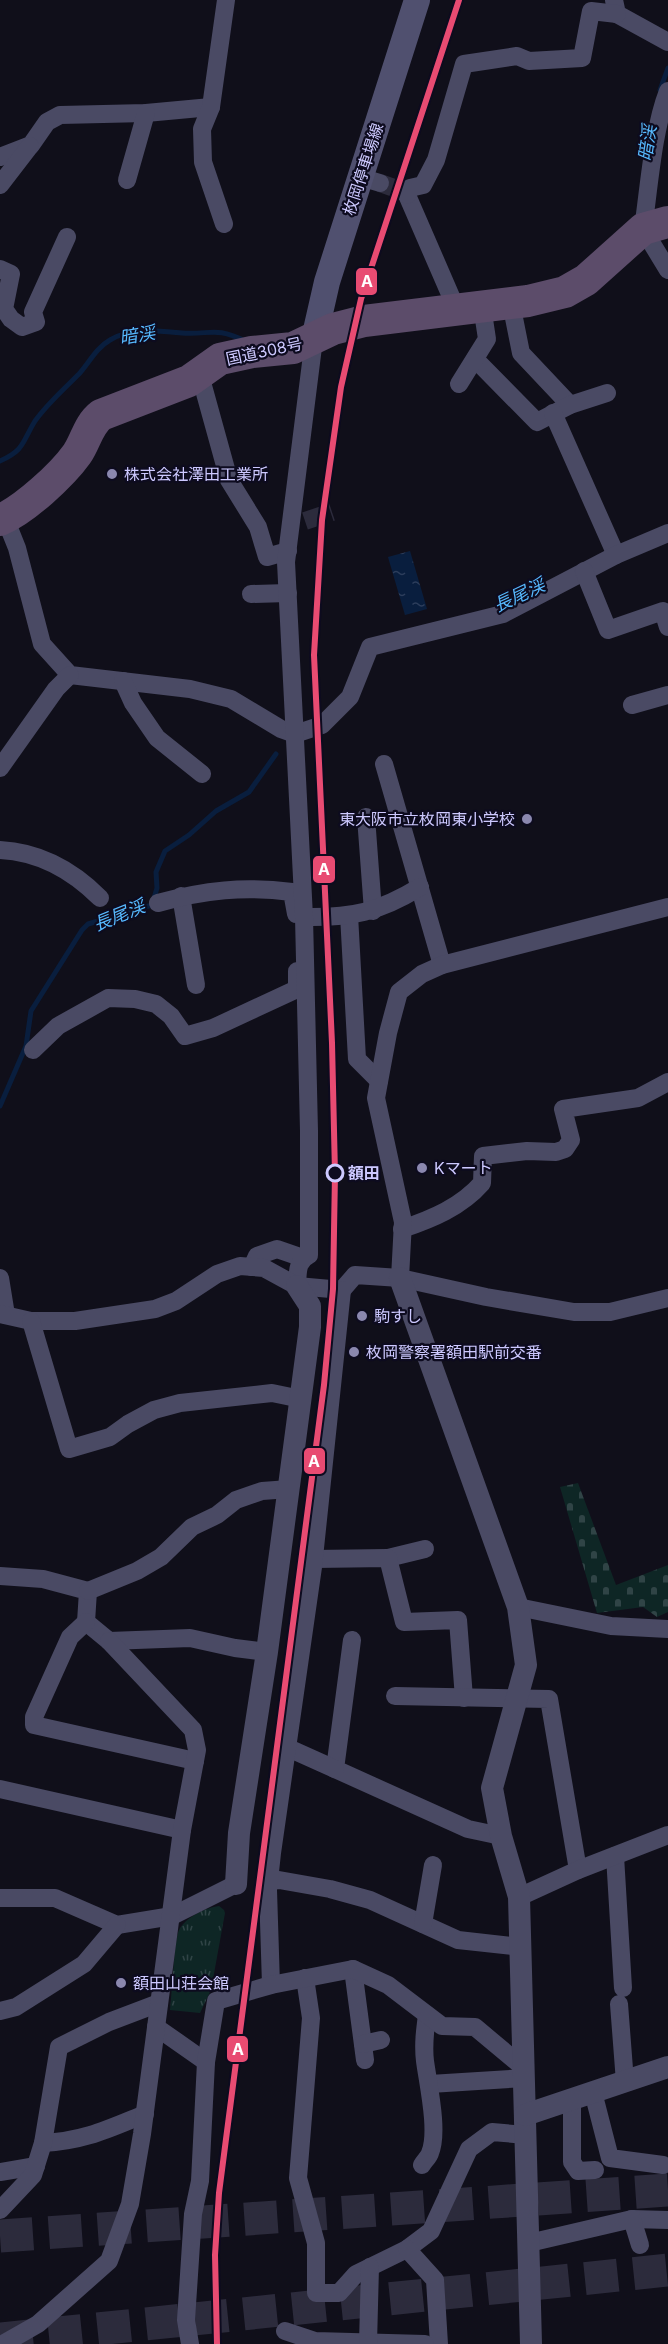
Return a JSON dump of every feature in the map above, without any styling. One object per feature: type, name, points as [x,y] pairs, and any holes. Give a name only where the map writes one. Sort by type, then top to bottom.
[{"type":"highway","name":"国道308号","points":[[3,519],[52,483],[78,453],[93,421],[101,415],[200,375],[220,359],[252,352],[293,348],[333,329],[364,321],[483,306],[565,292],[586,280],[656,226]]},
{"type":"main road","name":"枚岡停車場線","points":[[314,339],[327,282],[370,180],[417,0]]},
{"type":"street","points":[[224,224],[203,162],[202,129],[211,107],[226,0]]},
{"type":"street","points":[[570,405],[521,353],[483,306],[405,193],[410,188],[423,185],[436,160],[464,64],[517,56],[529,61],[582,58],[591,11],[616,7],[668,42]]},
{"type":"street","points":[[668,91],[663,104],[656,226],[668,270]]},
{"type":"street","points":[[0,185],[47,122],[60,115],[146,113],[211,107]]},
{"type":"street","points":[[127,180],[146,113]]},
{"type":"street","points":[[0,157],[32,145]]},
{"type":"street","points":[[0,269],[11,274],[4,309],[7,314],[22,327],[36,322],[33,312],[67,237]]},
{"type":"street","points":[[459,384],[487,339],[483,306]]},
{"type":"street","points":[[33,1050],[58,1026],[108,999],[135,999],[156,1004],[171,1016],[185,1036],[213,1028],[297,989],[304,917],[288,594],[288,551],[298,524],[314,339]]},
{"type":"street","points":[[474,359],[537,422],[570,405],[607,393]]},
{"type":"street","points":[[200,375],[229,480],[258,526],[267,557],[288,551]]},
{"type":"street","points":[[553,413],[616,555]]},
{"type":"street","points":[[3,519],[17,548],[42,644],[70,675],[190,689],[231,699],[281,729],[295,734],[322,725],[350,697],[370,647],[503,614],[616,555],[668,532]]},
{"type":"street","points":[[584,571],[608,630],[663,611],[668,627]]},
{"type":"street","points":[[251,594],[288,594]]},
{"type":"street","points":[[0,768],[56,689],[70,675]]},
{"type":"street","points":[[123,681],[133,703],[157,738],[202,774]]},
{"type":"street","points":[[632,705],[666,702]]},
{"type":"street","points":[[384,764],[442,965]]},
{"type":"street","points":[[366,817],[373,911]]},
{"type":"street","points":[[0,850],[23,852],[56,864],[82,880],[100,898]]},
{"type":"street","points":[[0,1898],[55,1898],[117,1925],[172,1916],[236,1884],[239,1833],[267,1652],[310,1327],[310,1306],[297,1286],[298,1266],[303,1258],[309,1255],[309,1165],[301,942],[292,892],[258,887],[181,896],[158,903]]},
{"type":"street","points":[[304,917],[349,915],[373,911],[393,904],[420,887]]},
{"type":"street","points":[[181,896],[196,985]]},
{"type":"street","points":[[531,2344],[519,1898],[501,1836],[492,1788],[526,1665],[518,1607],[400,1278],[402,1229],[376,1098],[388,1033],[399,993],[422,974],[442,965],[668,907]]},
{"type":"street","points":[[349,915],[357,1059],[379,1081]]},
{"type":"street","points":[[402,1229],[439,1216],[475,1191],[482,1183],[483,1156],[527,1151],[556,1152],[565,1149],[571,1140],[563,1109],[638,1098],[668,1082]]},
{"type":"street","points":[[252,1267],[257,1256],[277,1249],[303,1258]]},
{"type":"street","points":[[0,1278],[3,1315],[31,1321],[75,1321],[155,1309],[176,1301],[217,1274],[240,1266],[264,1268],[297,1286],[342,1290]]},
{"type":"street","points":[[272,1985],[270,1881],[286,1747],[314,1559],[342,1290],[355,1275],[400,1278],[486,1297],[574,1312],[610,1312],[668,1298]]},
{"type":"street","points":[[31,1321],[69,1449],[110,1437],[154,1410],[180,1403],[272,1393],[301,1399]]},
{"type":"street","points":[[0,1576],[43,1579],[88,1591],[137,1571],[161,1557],[192,1527],[218,1515],[236,1500],[262,1491],[289,1489]]},
{"type":"street","points":[[314,1559],[388,1558],[425,1549]]},
{"type":"street","points":[[388,1558],[404,1622],[458,1620],[464,1698]]},
{"type":"street","points":[[88,1591],[86,1622],[70,1637],[34,1717],[34,1725],[195,1761]]},
{"type":"street","points":[[518,1607],[611,1626],[668,1629]]},
{"type":"street","points":[[3,2344],[38,2324],[109,2261],[130,2204],[145,2114],[182,1830],[197,1750],[193,1730],[109,1641],[86,1622]]},
{"type":"street","points":[[109,1641],[190,1638],[267,1652]]},
{"type":"street","points":[[335,1769],[352,1640]]},
{"type":"street","points":[[394,1696],[549,1699],[579,1870]]},
{"type":"street","points":[[286,1747],[468,1829],[501,1836]]},
{"type":"street","points":[[0,1789],[182,1830]]},
{"type":"street","points":[[519,1898],[579,1870],[668,1835]]},
{"type":"street","points":[[615,1856],[625,2082]]},
{"type":"street","points":[[423,1924],[433,1865]]},
{"type":"street","points":[[270,1881],[279,1880],[330,1889],[370,1900],[458,1940],[520,1947]]},
{"type":"street","points":[[0,2011],[16,2007],[84,1964],[117,1925]]},
{"type":"street","points":[[190,2344],[186,2320],[193,2214],[200,2181],[206,2062],[216,2001],[272,1985],[352,1969],[388,1985],[442,2026],[475,2027],[524,2073]]},
{"type":"street","points":[[352,1969],[364,2052],[381,2040]]},
{"type":"street","points":[[305,1978],[311,2018],[298,2178],[316,2243],[316,2293],[339,2293],[356,2274],[407,2249],[431,2231],[469,2149],[492,2132],[525,2125],[572,2100],[668,2067]]},
{"type":"street","points":[[0,2210],[33,2175],[43,2143],[59,2047],[110,2022],[159,2003]]},
{"type":"street","points":[[422,2165],[430,2154],[433,2134],[430,2084],[424,2050],[428,2015]]},
{"type":"street","points":[[156,2027],[206,2062]]},
{"type":"street","points":[[430,2084],[524,2073]]},
{"type":"street","points":[[593,2092],[610,2158],[663,2165]]},
{"type":"street","points":[[572,2100],[572,2162],[578,2171],[595,2170]]},
{"type":"street","points":[[43,2143],[66,2142],[91,2136],[145,2114]]},
{"type":"street","points":[[0,2172],[36,2166]]},
{"type":"street","points":[[529,2243],[632,2219],[668,2220]]},
{"type":"street","points":[[632,2219],[640,2245]]},
{"type":"street","points":[[407,2249],[435,2280],[439,2344]]},
{"type":"street","points":[[368,2343],[370,2267]]},
{"type":"street","points":[[285,2331],[315,2341],[425,2344]]},
{"type":"green space","points":[[578,1483],[616,1585],[668,1565],[668,1612],[657,1617],[643,1607],[597,1613],[560,1487]]},
{"type":"green space","points":[[219,1906],[225,1913],[211,1990],[200,2013],[170,2010],[174,1956],[179,1930],[196,1914]]},
{"type":"water","points":[[410,551],[427,609],[405,615],[388,557]]},
{"type":"waterway","name":"暗渓","points":[[660,90],[668,68]]},
{"type":"waterway","name":"暗渓","points":[[0,461],[19,449],[35,421],[45,409],[101,347],[118,336],[145,331],[220,332],[245,341]]},
{"type":"waterway","name":"長尾渓","points":[[0,1106],[26,1046],[31,1011],[82,930],[88,924],[152,905],[157,888],[156,872],[165,851],[189,835],[216,811],[249,792],[276,754]]},
{"type":"tunnel","points":[[380,183],[403,191]]},
{"type":"tunnel","points":[[305,521],[332,512]]},
{"type":"tunnel","points":[[0,2236],[668,2190]]},
{"type":"tunnel","points":[[0,2339],[668,2270]]},
{"type":"transit line","name":"A","points":[[217,2344],[215,2255],[219,2193],[324,1385],[333,1289],[335,1174],[332,1043],[314,655],[322,520],[341,387],[361,299],[459,0]]},
{"type":"place","name":"株式会社澤田工業所","points":[[112,474]]},
{"type":"place","name":"東大阪市立枚岡東小学校","points":[[527,819]]},
{"type":"place","name":"Kマート","points":[[422,1168]]},
{"type":"place","name":"額田","points":[[335,1173]]},
{"type":"place","name":"駒すし","points":[[362,1316]]},
{"type":"place","name":"枚岡警察署額田駅前交番","points":[[354,1352]]},
{"type":"place","name":"額田山荘会館","points":[[121,1983]]}]
